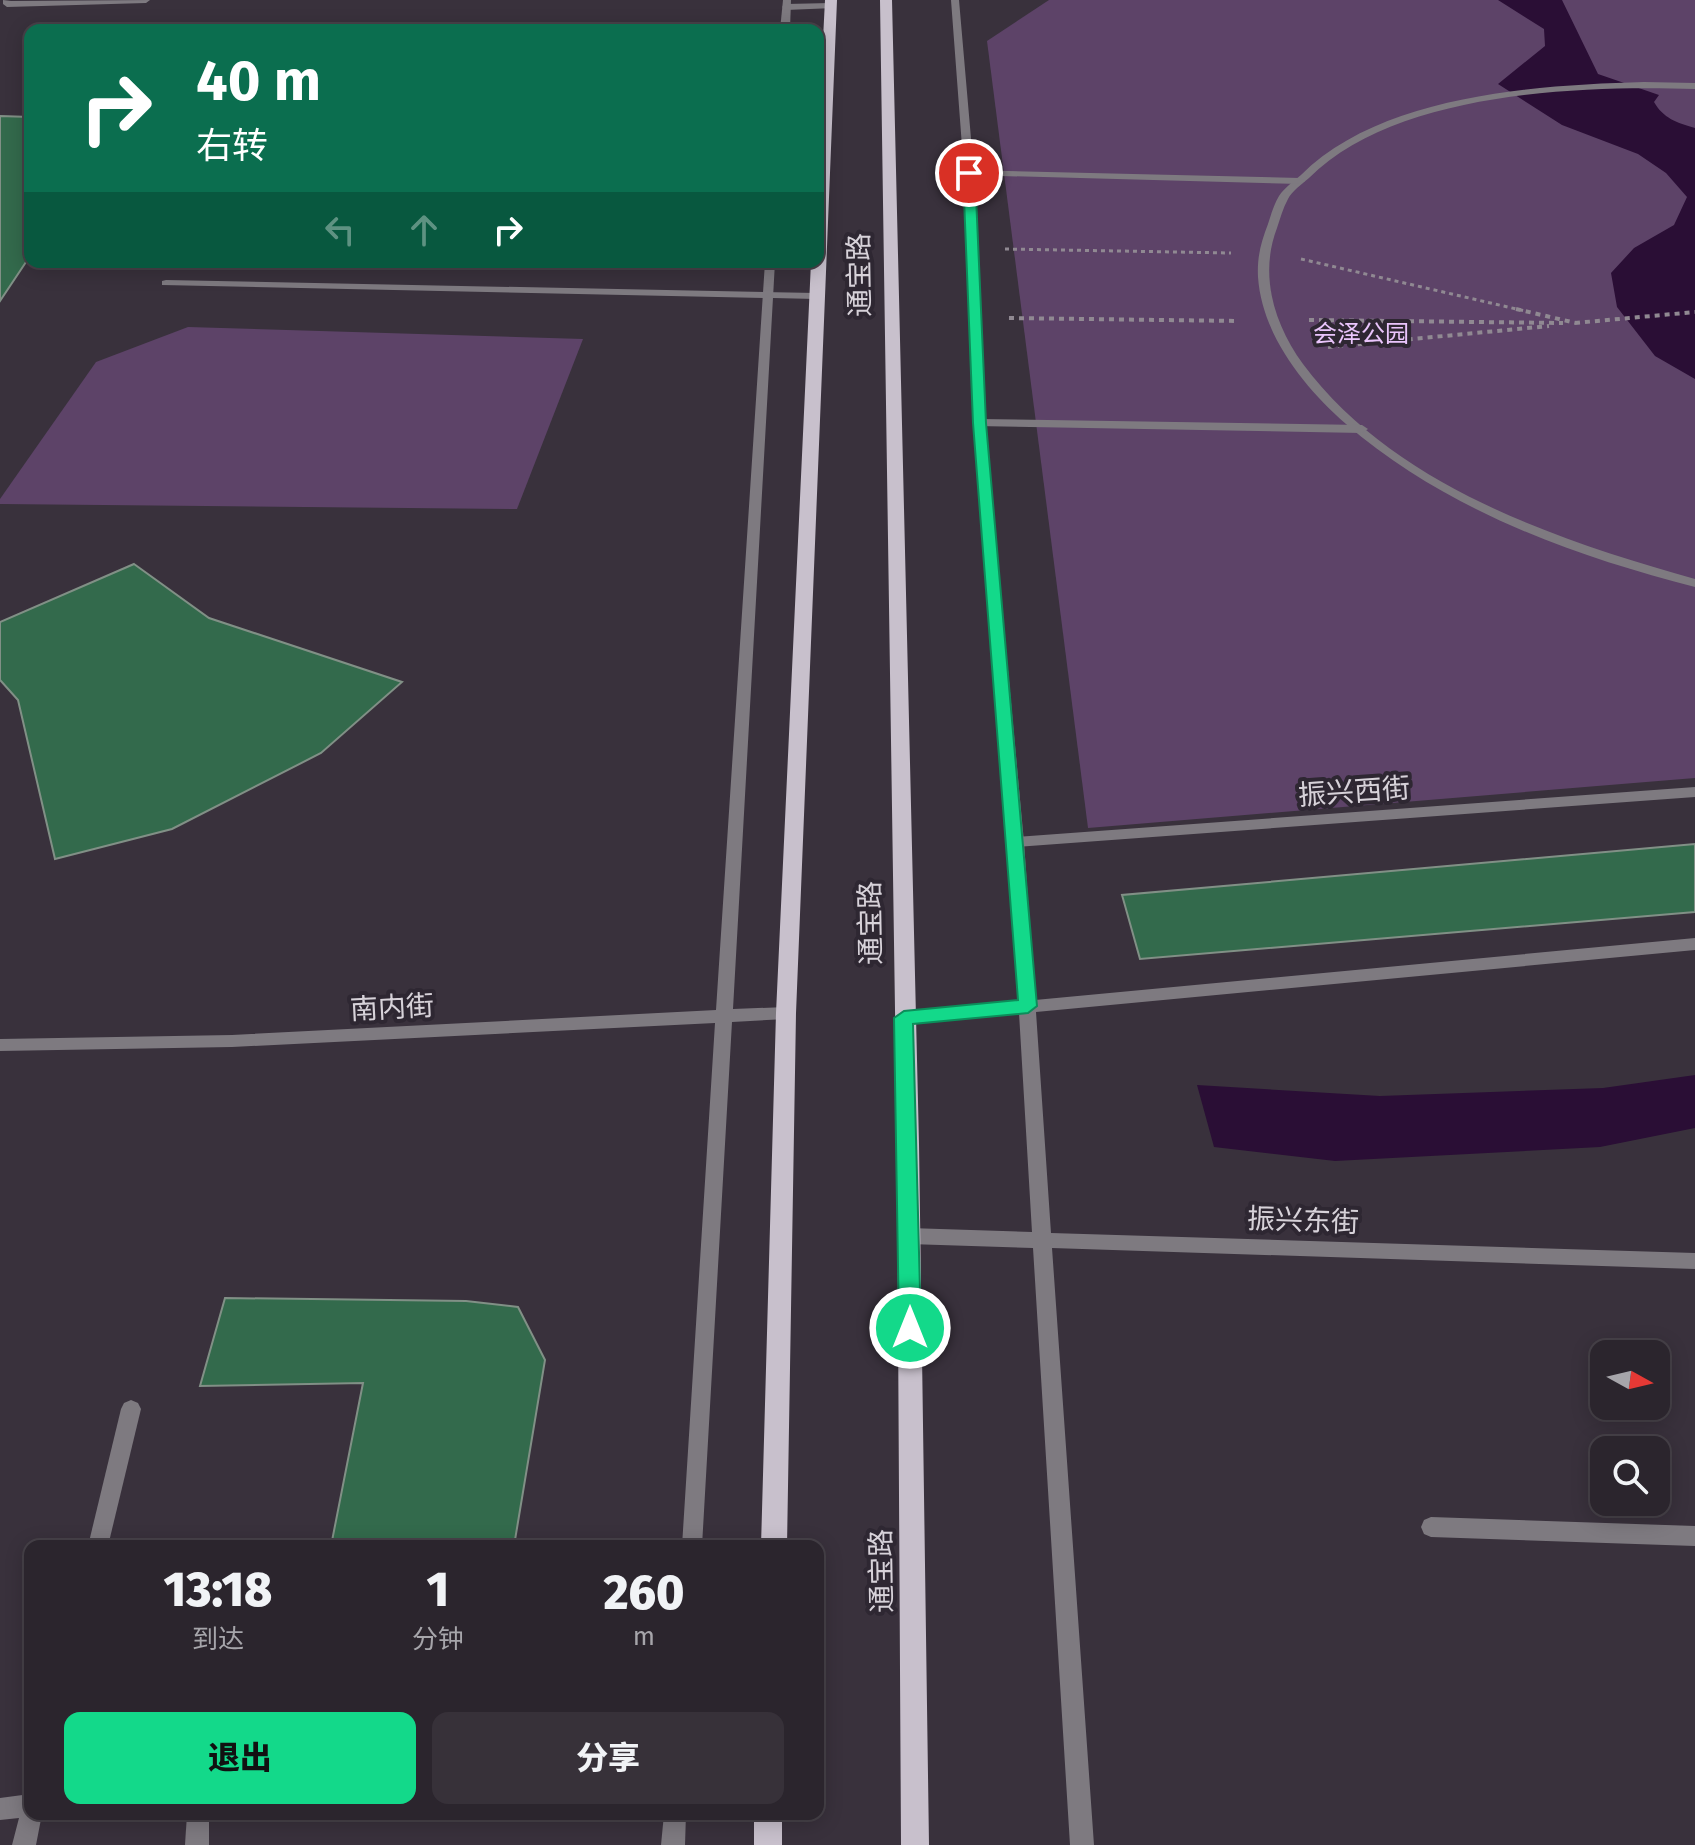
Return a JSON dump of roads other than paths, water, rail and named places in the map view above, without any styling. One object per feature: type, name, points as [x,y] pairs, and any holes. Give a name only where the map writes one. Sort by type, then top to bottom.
[{"type":"main road","name":"通宝路","points":[[886,0],[909,1236],[915,1845]]},
{"type":"main road","name":"通宝路","points":[[824,142],[831,3]]},
{"type":"main road","name":"通宝路","points":[[774,1540],[786,1013],[818,268]]},
{"type":"main road","points":[[768,1820],[768,1845]]},
{"type":"street","points":[[7,0],[7,4],[146,0]]},
{"type":"street","points":[[955,0],[969,173],[979,423],[1028,1006],[1082,1845]]},
{"type":"street","points":[[785,24],[786,3],[831,3]]},
{"type":"street","points":[[1695,86],[1587,85],[1500,94],[1422,112],[1388,124],[1330,155],[1287,194],[1274,216],[1263,254],[1264,293],[1273,321],[1288,350],[1310,380],[1362,429],[1417,469],[1520,524],[1580,548],[1695,583]]},
{"type":"street","points":[[969,173],[1300,181]]},
{"type":"street","points":[[692,1540],[770,268]]},
{"type":"street","points":[[166,283],[816,296]]},
{"type":"street","points":[[979,423],[1362,429]]},
{"type":"street","name":"振兴西街","points":[[1016,842],[1695,792]]},
{"type":"street","points":[[904,1018],[1695,944]]},
{"type":"street","name":"南内街","points":[[0,1045],[232,1041],[786,1013]]},
{"type":"street","name":"振兴东街","points":[[909,1236],[1695,1261]]},
{"type":"street","points":[[99,1540],[131,1409]]},
{"type":"street","points":[[1431,1527],[1695,1536]]},
{"type":"street","points":[[0,1809],[24,1806]]},
{"type":"street","points":[[24,1845],[30,1820]]},
{"type":"street","points":[[197,1845],[198,1820]]},
{"type":"street","points":[[673,1845],[675,1820]]},
{"type":"park label","name":"会泽公园","points":[[1361,334]]}]
